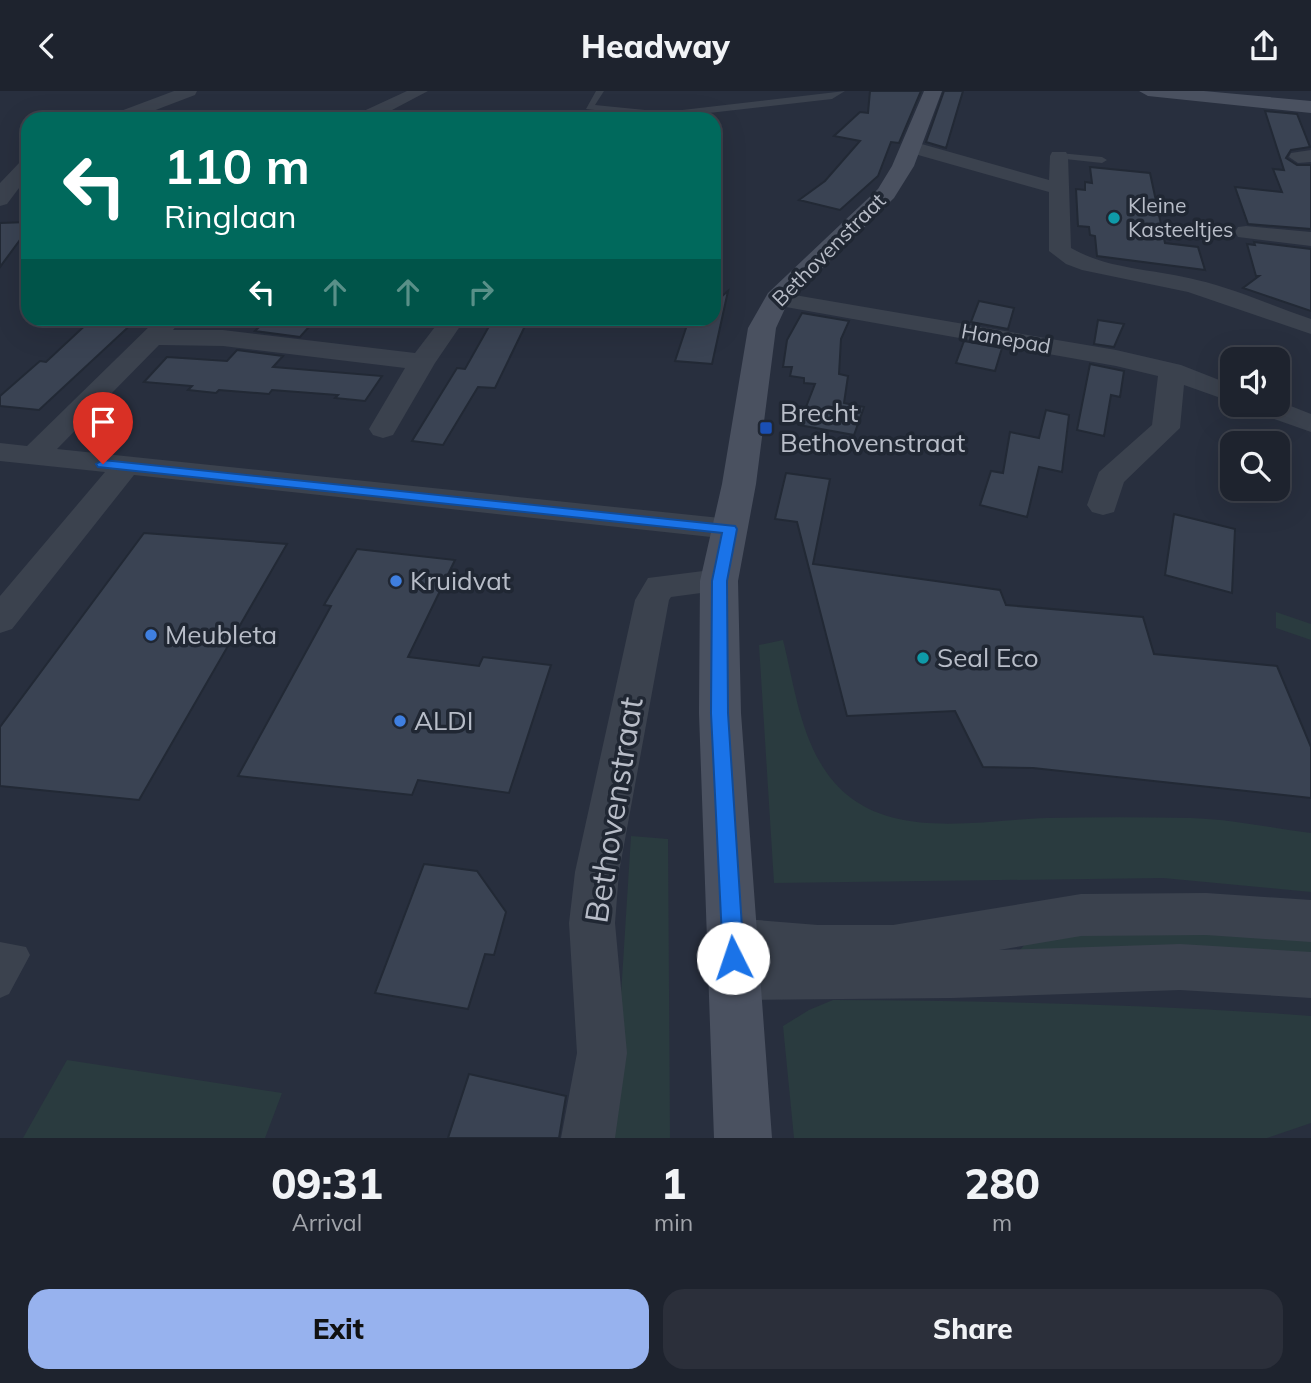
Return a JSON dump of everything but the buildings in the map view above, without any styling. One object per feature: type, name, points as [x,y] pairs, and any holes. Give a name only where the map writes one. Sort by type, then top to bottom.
[{"type":"main road","name":"Bethovenstraat","points":[[743,1138],[720,713],[719,581],[739,484],[762,328],[777,299],[886,193],[911,147],[933,91]]},
{"type":"main road","points":[[1148,91],[1311,107]]},
{"type":"street","points":[[134,112],[189,91]]},
{"type":"street","points":[[376,112],[420,91]]},
{"type":"street","points":[[911,147],[1060,189]]},
{"type":"street","points":[[1059,156],[1060,251],[1068,257],[1089,265],[1195,286],[1311,327]]},
{"type":"street","points":[[3,197],[10,183],[21,172]]},
{"type":"street","points":[[3,197],[21,195]]},
{"type":"street","points":[[1246,232],[1311,239]]},
{"type":"street","name":"Hanepad","points":[[777,299],[1116,358],[1172,371],[1220,389]]},
{"type":"street","points":[[337,350],[448,327]]},
{"type":"street","points":[[383,429],[422,362],[448,327]]},
{"type":"street","points":[[34,456],[162,328],[227,328],[337,350],[422,362]]},
{"type":"street","points":[[1103,505],[1111,479],[1166,428],[1172,371]]},
{"type":"street","points":[[1290,416],[1311,424]]},
{"type":"street","points":[[0,452],[730,529]]},
{"type":"street","points":[[0,620],[125,467]]},
{"type":"street","name":"Bethovenstraat","points":[[588,1138],[602,1053],[592,923],[597,872],[652,600],[660,586],[719,581]]},
{"type":"street","points":[[733,958],[818,947],[893,947],[1081,915],[1206,914],[1311,921]]},
{"type":"street","points":[[733,958],[952,975],[1180,967],[1311,975]]},
{"type":"lane","points":[[600,91],[589,107],[636,112]]},
{"type":"lane","points":[[691,112],[832,96],[841,91]]},
{"type":"lane","points":[[1059,156],[1102,160]]},
{"type":"lane","points":[[0,953],[18,955],[0,986]]},
{"type":"shaded area","points":[[1276,612],[1311,624],[1311,640],[1276,628]]},
{"type":"shaded area","points":[[783,640],[797,702],[819,761],[831,779],[846,794],[867,808],[891,817],[942,824],[1047,818],[1190,818],[1311,833],[1311,892],[1163,878],[774,883],[759,645]]},
{"type":"shaded area","points":[[631,836],[668,839],[670,1138],[612,1138]]},
{"type":"shaded area","points":[[1097,925],[1311,936],[1311,959],[1020,950],[1032,936]]},
{"type":"shaded area","points":[[833,1000],[1072,1004],[1311,1016],[1311,1123],[1267,1138],[794,1138],[783,1026],[809,1010]]},
{"type":"shaded area","points":[[67,1060],[282,1093],[265,1138],[23,1138]]},
{"type":"place","name":"Kleine Kasteeltjes","points":[[1114,218]]},
{"type":"place","name":"Brecht Bethovenstraat","points":[[766,428]]},
{"type":"place","name":"Kruidvat","points":[[396,581]]},
{"type":"place","name":"Meubleta","points":[[151,635]]},
{"type":"place","name":"Seal Eco","points":[[923,658]]},
{"type":"place","name":"ALDI","points":[[400,721]]},
{"type":"route","points":[[103,464],[730,529],[719,581],[720,713],[733,958]]}]
